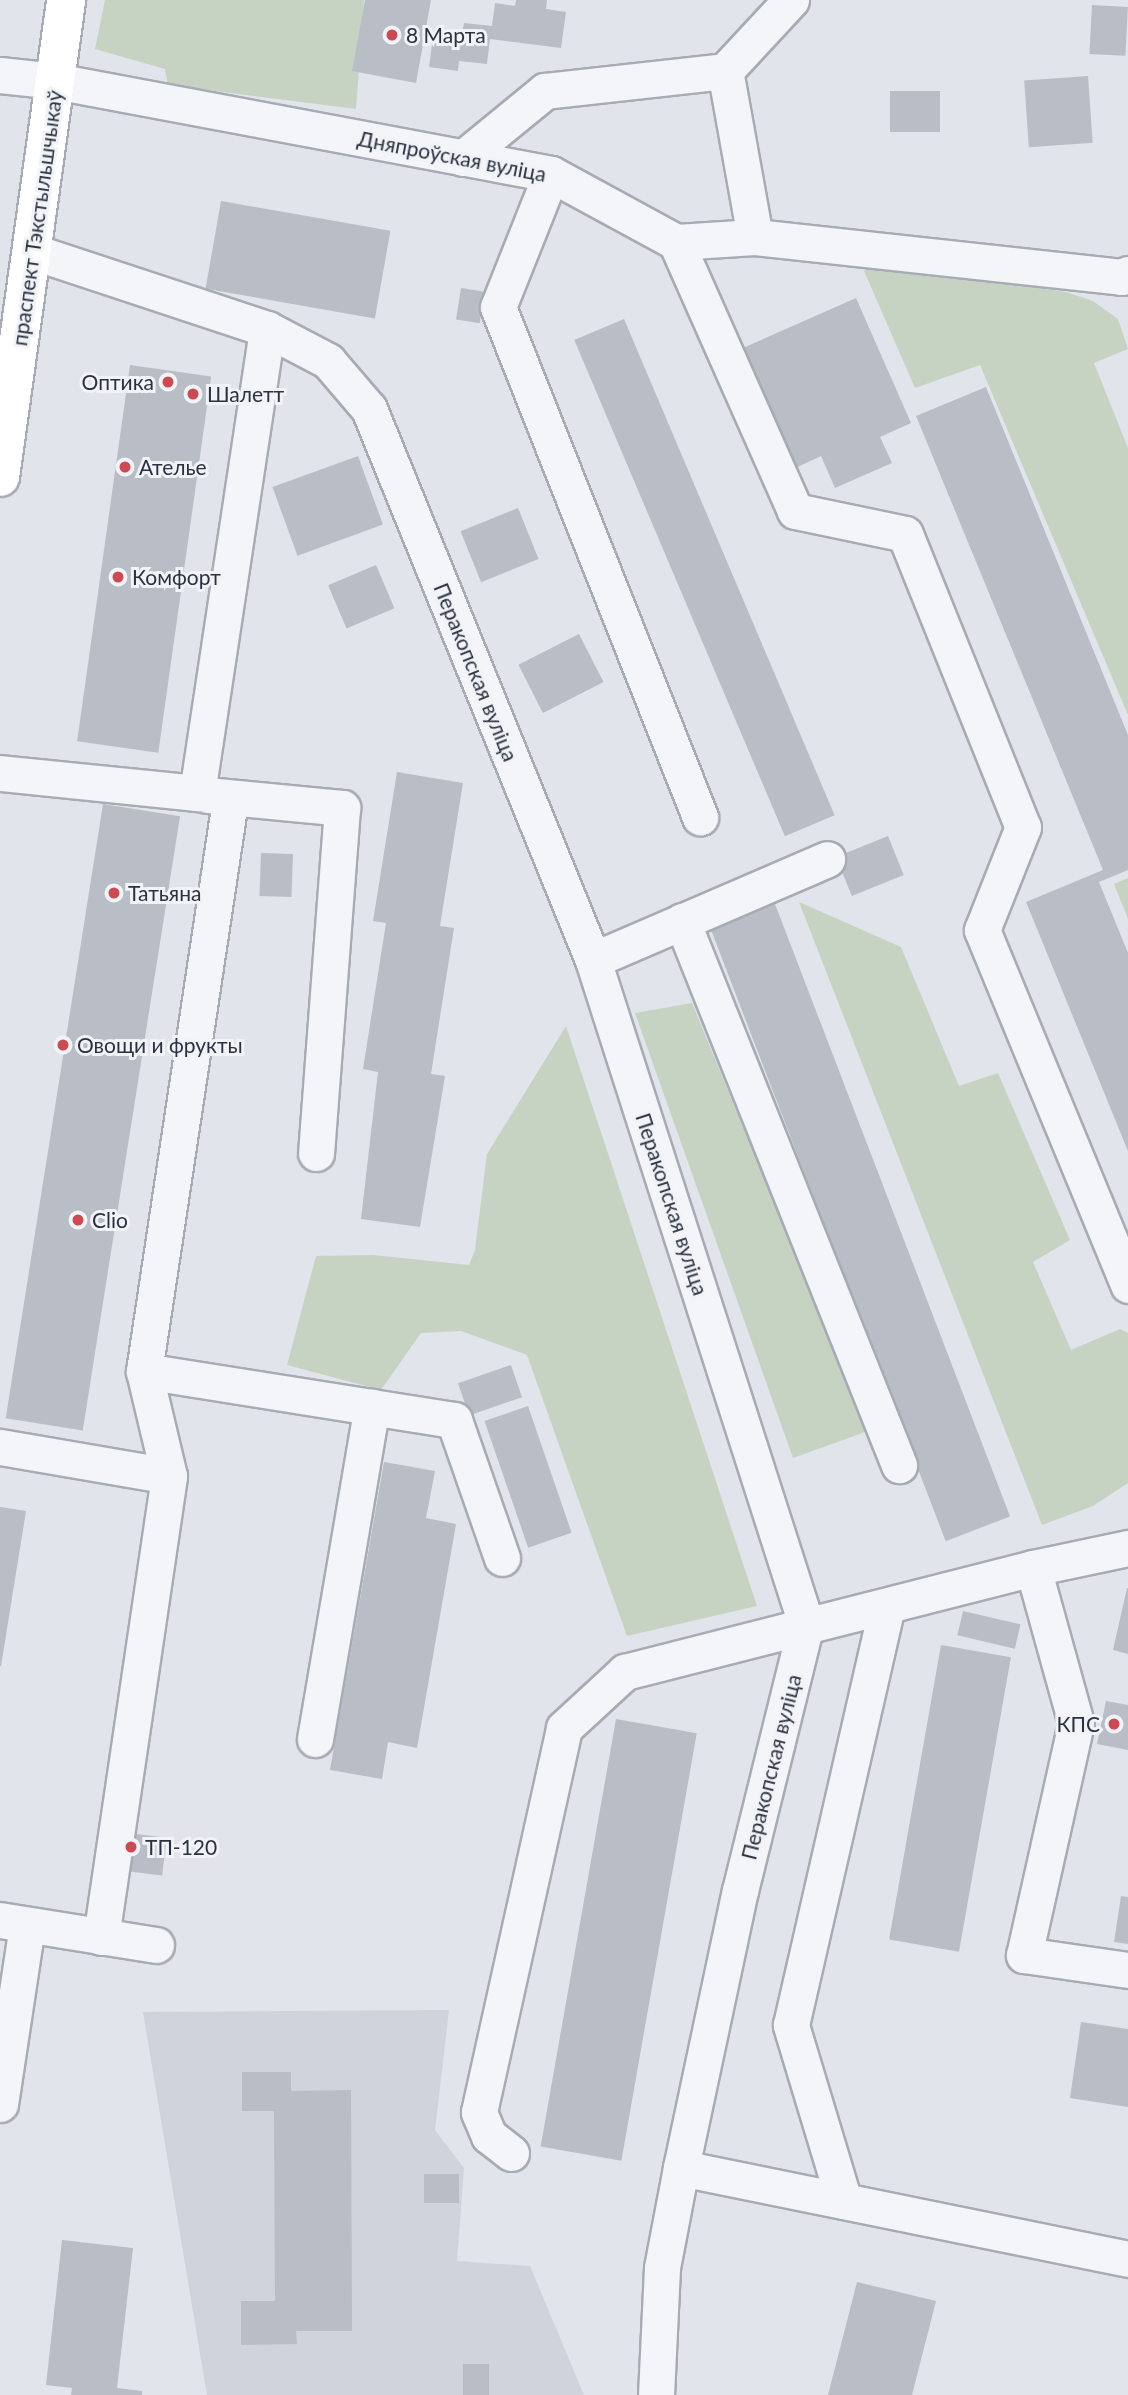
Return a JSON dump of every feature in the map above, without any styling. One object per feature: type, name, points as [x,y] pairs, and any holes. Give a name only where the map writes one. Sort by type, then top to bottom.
[{"type":"main road","name":"праспект Тэкстыльшчыкаў","points":[[0,477],[34,252],[66,0]]},
{"type":"street","points":[[463,158],[545,91],[724,71],[791,0]]},
{"type":"street","points":[[724,71],[755,237]]},
{"type":"street","name":"Дняпроўская вуліца","points":[[0,75],[55,81],[551,174],[676,242]]},
{"type":"street","points":[[551,174],[498,307],[700,817]]},
{"type":"street","points":[[1126,281],[755,237],[676,242],[795,511],[905,534],[1023,827],[982,930],[1128,1285]]},
{"type":"street","name":"Перакопская вуліца","points":[[34,252],[267,330],[328,361],[369,409],[593,960],[806,1624],[740,1889],[681,2168],[662,2268],[656,2395]]},
{"type":"street","points":[[100,1937],[169,1476],[144,1371],[214,797],[267,330]]},
{"type":"street","points":[[0,773],[342,808],[316,1153]]},
{"type":"street","points":[[593,960],[827,859]]},
{"type":"street","points":[[682,921],[899,1465]]},
{"type":"street","points":[[144,1371],[454,1420],[502,1558]]},
{"type":"street","points":[[315,1739],[372,1408]]},
{"type":"street","points":[[0,1447],[169,1476]]},
{"type":"street","points":[[511,2153],[489,2136],[479,2112],[564,1728],[625,1672],[1033,1568],[1128,1548]]},
{"type":"street","points":[[1033,1568],[1076,1723],[1024,1955],[1128,1970]]},
{"type":"street","points":[[844,2201],[791,2025],[887,1607]]},
{"type":"street","points":[[0,2104],[13,1922],[156,1945]]},
{"type":"street","points":[[681,2168],[1128,2259]]},
{"type":"shaded area","points":[[449,2010],[435,2130],[464,2168],[457,2261],[530,2266],[584,2395],[207,2395],[143,2012]]},
{"type":"green space","points":[[105,0],[364,0],[356,109],[168,85],[165,69],[95,49]]},
{"type":"green space","points":[[875,262],[1066,292],[1093,301],[1118,319],[1128,349],[1094,363],[1128,448],[1128,715],[980,365],[915,388],[864,271]]},
{"type":"green space","points":[[1128,878],[1128,919],[1114,884]]},
{"type":"green space","points":[[799,902],[901,947],[959,1086],[998,1073],[1070,1240],[1033,1262],[1071,1350],[1120,1329],[1128,1333],[1128,1483],[1093,1506],[1042,1525]]},
{"type":"green space","points":[[692,1003],[868,1431],[793,1458],[635,1013]]},
{"type":"green space","points":[[566,1026],[757,1606],[627,1636],[527,1355],[461,1331],[421,1333],[381,1390],[287,1365],[316,1256],[373,1255],[469,1265],[475,1250],[487,1154]]},
{"type":"building","name":"8 Марта","points":[[365,0],[431,0],[416,83],[352,71]]},
{"type":"building","points":[[516,0],[547,0],[546,9],[566,12],[561,48],[490,39],[487,64],[459,61],[458,71],[429,67],[434,30],[462,34],[464,23],[492,26],[495,3],[515,6]]},
{"type":"building","points":[[1092,5],[1128,7],[1125,56],[1089,54]]},
{"type":"building","points":[[1088,76],[1093,143],[1029,147],[1024,80]]},
{"type":"building","points":[[890,91],[940,91],[940,132],[890,132]]},
{"type":"building","points":[[221,201],[390,231],[375,319],[206,289]]},
{"type":"building","points":[[461,288],[485,292],[480,323],[456,320]]},
{"type":"building","points":[[856,298],[911,423],[880,437],[892,463],[835,488],[821,456],[789,471],[736,351]]},
{"type":"building","points":[[624,319],[835,815],[785,836],[574,340]]},
{"type":"building","points":[[130,365],[211,376],[158,753],[77,741]]},
{"type":"building","points":[[986,387],[1128,735],[1128,870],[1099,882],[1128,953],[1128,1151],[1026,902],[1103,870],[916,416]]},
{"type":"building","points":[[358,456],[383,525],[297,556],[272,487]]},
{"type":"building","points":[[518,508],[539,559],[481,582],[461,531]]},
{"type":"building","points":[[376,565],[394,608],[346,629],[328,585]]},
{"type":"building","points":[[579,634],[604,682],[543,713],[518,665]]},
{"type":"building","points":[[397,772],[463,783],[440,926],[454,928],[431,1074],[445,1076],[420,1227],[361,1219],[378,1072],[363,1069],[386,923],[373,921]]},
{"type":"building","points":[[103,804],[180,816],[83,1431],[6,1418]]},
{"type":"building","points":[[888,836],[904,875],[852,896],[836,857]]},
{"type":"building","points":[[261,853],[293,854],[291,897],[259,896]]},
{"type":"building","points":[[775,904],[1010,1516],[946,1541],[711,929]]},
{"type":"building","points":[[511,1365],[522,1397],[469,1415],[458,1383]]},
{"type":"building","points":[[528,1406],[572,1533],[528,1548],[485,1421]]},
{"type":"building","points":[[384,1462],[435,1471],[426,1518],[456,1524],[417,1748],[388,1742],[382,1779],[330,1770]]},
{"type":"building","points":[[0,1507],[26,1511],[1,1666],[0,1666]]},
{"type":"building","points":[[1128,1588],[1128,1654],[1113,1650]]},
{"type":"building","points":[[963,1611],[1020,1624],[1015,1649],[957,1635]]},
{"type":"building","points":[[941,1645],[1011,1657],[959,1952],[889,1939]]},
{"type":"building","name":"КПС","points":[[1106,1701],[1128,1705],[1128,1750],[1097,1744]]},
{"type":"building","points":[[616,1719],[697,1733],[621,2161],[541,2146]]},
{"type":"building","points":[[128,1833],[167,1838],[162,1875],[123,1871]]},
{"type":"building","points":[[1121,1896],[1128,1897],[1128,1944],[1114,1942]]},
{"type":"building","points":[[1081,2022],[1128,2029],[1128,2107],[1070,2098]]},
{"type":"building","points":[[242,2072],[291,2072],[291,2091],[351,2090],[352,2331],[296,2331],[297,2344],[241,2345],[241,2301],[275,2301],[274,2111],[242,2111]]},
{"type":"building","points":[[424,2174],[459,2174],[459,2203],[424,2203]]},
{"type":"building","points":[[62,2240],[133,2248],[117,2388],[142,2391],[142,2395],[71,2395],[72,2388],[46,2385]]},
{"type":"building","points":[[857,2282],[936,2301],[912,2395],[828,2395]]},
{"type":"building","points":[[463,2364],[489,2364],[489,2395],[463,2395]]},
{"type":"place","name":"8 Марта","points":[[392,35]]},
{"type":"place","name":"Оптика","points":[[168,382]]},
{"type":"place","name":"Шалетт","points":[[193,394]]},
{"type":"place","name":"Ателье","points":[[125,467]]},
{"type":"place","name":"Комфорт","points":[[118,577]]},
{"type":"place","name":"Татьяна","points":[[114,893]]},
{"type":"place","name":"Овощи и фрукты","points":[[63,1045]]},
{"type":"place","name":"Clio","points":[[78,1220]]},
{"type":"place","name":"КПС","points":[[1114,1724]]},
{"type":"place","name":"ТП-120","points":[[131,1847]]}]
